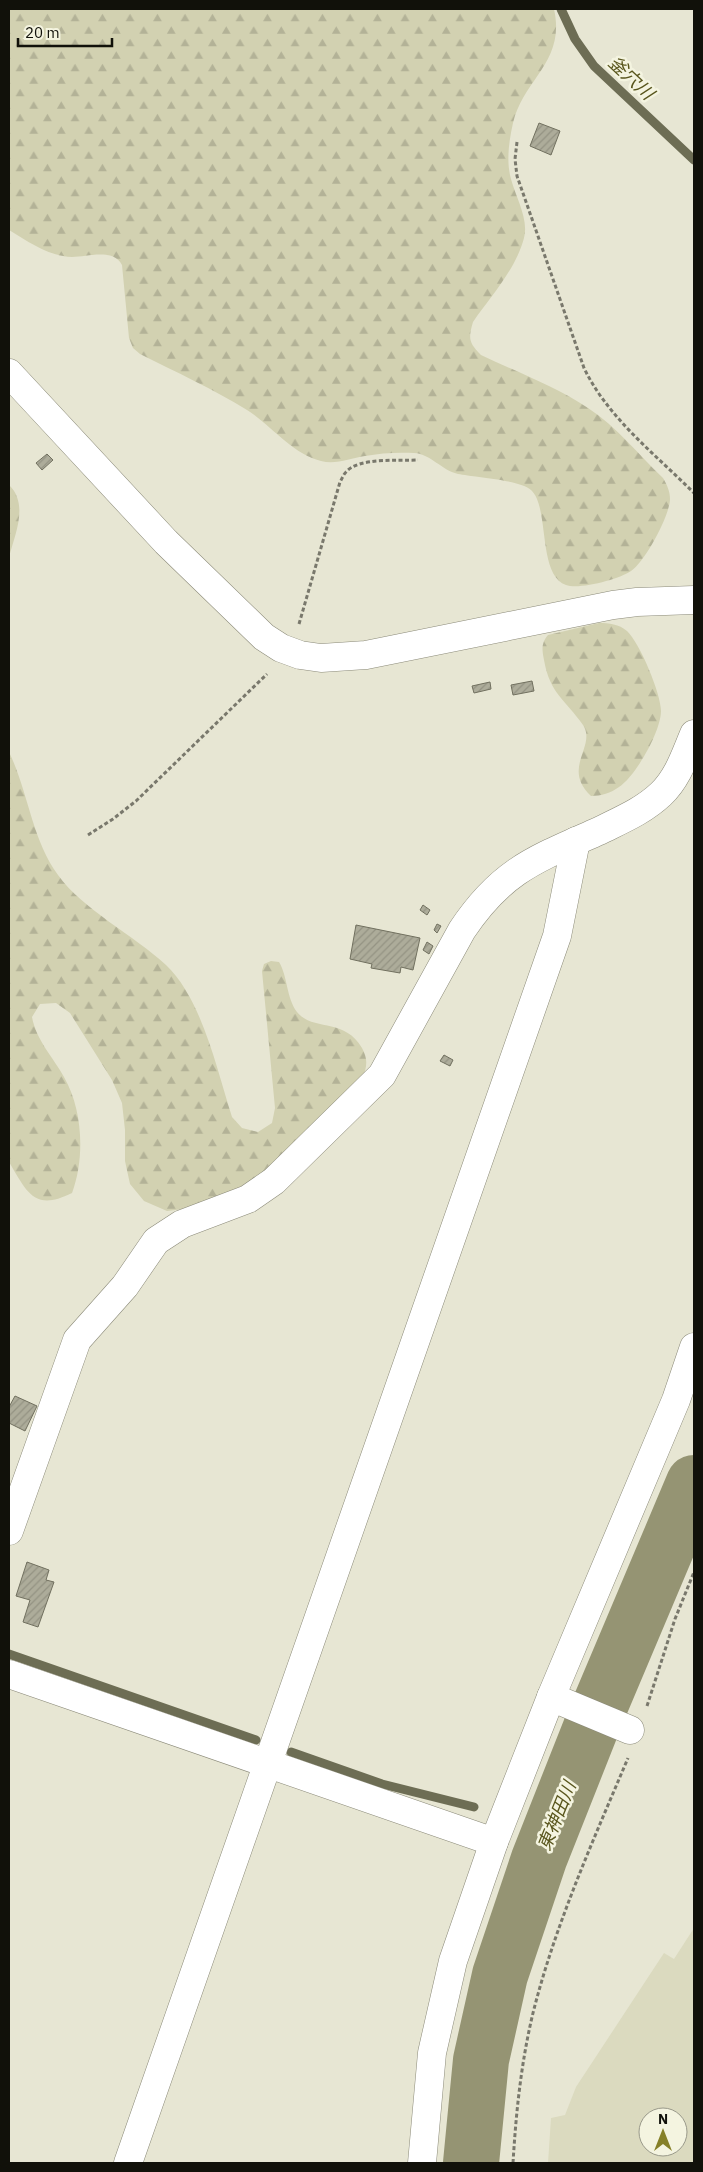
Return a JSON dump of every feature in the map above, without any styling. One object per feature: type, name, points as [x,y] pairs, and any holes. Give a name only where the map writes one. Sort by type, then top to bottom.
[{"type":"street","points":[[9,373],[173,549],[264,638],[291,652],[320,658],[366,654],[613,606],[653,601],[694,600]]},
{"type":"street","points":[[9,1532],[77,1340],[125,1286],[156,1241],[182,1224],[248,1199],[274,1181],[382,1075],[476,908],[514,872],[537,859],[645,808],[662,792],[676,774],[694,734]]},
{"type":"street","points":[[128,2163],[556,936],[576,841]]},
{"type":"street","points":[[422,2163],[428,2083],[440,2014],[453,1961],[494,1842],[676,1400],[694,1347]]},
{"type":"street","points":[[9,1674],[494,1842]]},
{"type":"street","points":[[554,1698],[634,1732]]},
{"type":"path","points":[[517,142],[515,159],[517,176],[584,368],[592,384],[612,412],[694,493]]},
{"type":"path","points":[[88,835],[136,801],[291,652],[340,482],[346,472],[355,465],[366,462],[418,460]]},
{"type":"path","points":[[513,2163],[522,2067],[540,1988],[579,1873],[694,1572]]},
{"type":"shaded area","points":[[694,1928],[694,2163],[548,2163],[551,2118],[565,2115],[576,2087],[664,1953],[674,1959]]},
{"type":"green space","points":[[9,9],[554,9],[556,27],[554,43],[549,57],[518,108],[509,144],[509,172],[525,223],[524,238],[509,271],[473,322],[470,333],[471,340],[481,355],[562,393],[598,415],[618,432],[663,478],[669,493],[669,506],[656,538],[637,566],[626,574],[609,580],[589,585],[566,585],[557,579],[551,568],[537,499],[531,490],[526,487],[507,481],[458,474],[446,469],[426,456],[414,453],[377,454],[343,461],[321,461],[291,446],[247,410],[140,354],[133,348],[129,338],[122,265],[118,260],[106,255],[72,257],[55,254],[39,248],[9,230]]},
{"type":"green space","points":[[9,485],[18,501],[19,520],[9,557]]},
{"type":"green space","points":[[599,623],[617,625],[627,631],[632,637],[654,681],[661,711],[657,730],[633,773],[613,791],[591,796],[583,786],[579,776],[586,733],[583,725],[559,696],[550,681],[544,660],[543,647],[548,635]]},
{"type":"green space","points":[[9,752],[36,831],[49,861],[58,875],[81,899],[153,954],[179,979],[199,1016],[207,1036],[232,1117],[242,1128],[258,1132],[272,1123],[275,1108],[262,971],[264,964],[271,961],[279,962],[293,1006],[304,1018],[311,1022],[338,1028],[346,1032],[355,1038],[362,1048],[366,1062],[363,1077],[266,1172],[242,1188],[192,1208],[167,1211],[144,1201],[130,1184],[125,1161],[125,1130],[122,1103],[112,1080],[70,1013],[56,1003],[40,1004],[32,1017],[37,1033],[64,1077],[75,1104],[80,1134],[80,1150],[79,1165],[72,1193],[49,1200],[33,1196],[21,1182],[9,1162]]},
{"type":"building","points":[[539,123],[560,131],[551,155],[530,146]]},
{"type":"building","points":[[47,454],[53,460],[42,470],[36,463]]},
{"type":"building","points":[[532,681],[534,691],[513,695],[511,685]]},
{"type":"building","points":[[490,682],[491,689],[474,693],[472,686]]},
{"type":"building","points":[[423,905],[430,910],[427,915],[420,910]]},
{"type":"building","points":[[437,924],[441,926],[437,933],[434,930]]},
{"type":"building","points":[[356,925],[420,938],[413,970],[401,967],[400,973],[371,968],[372,964],[350,959]]},
{"type":"building","points":[[427,942],[433,946],[429,954],[423,950]]},
{"type":"building","points":[[444,1055],[453,1060],[450,1066],[440,1061]]},
{"type":"building","points":[[15,1396],[37,1406],[25,1431],[9,1423],[9,1407]]},
{"type":"building","points":[[27,1562],[49,1570],[46,1580],[54,1582],[38,1627],[23,1622],[30,1600],[16,1596]]},
{"type":"waterway","name":"釜穴川","points":[[561,9],[575,39],[594,66],[694,160]]},
{"type":"waterway","name":"東神田川","points":[[471,2163],[481,2060],[500,1975],[539,1859],[596,1715],[694,1483]]},
{"type":"waterway","points":[[9,1654],[256,1740]]},
{"type":"waterway","points":[[291,1752],[382,1784],[474,1807]]}]
